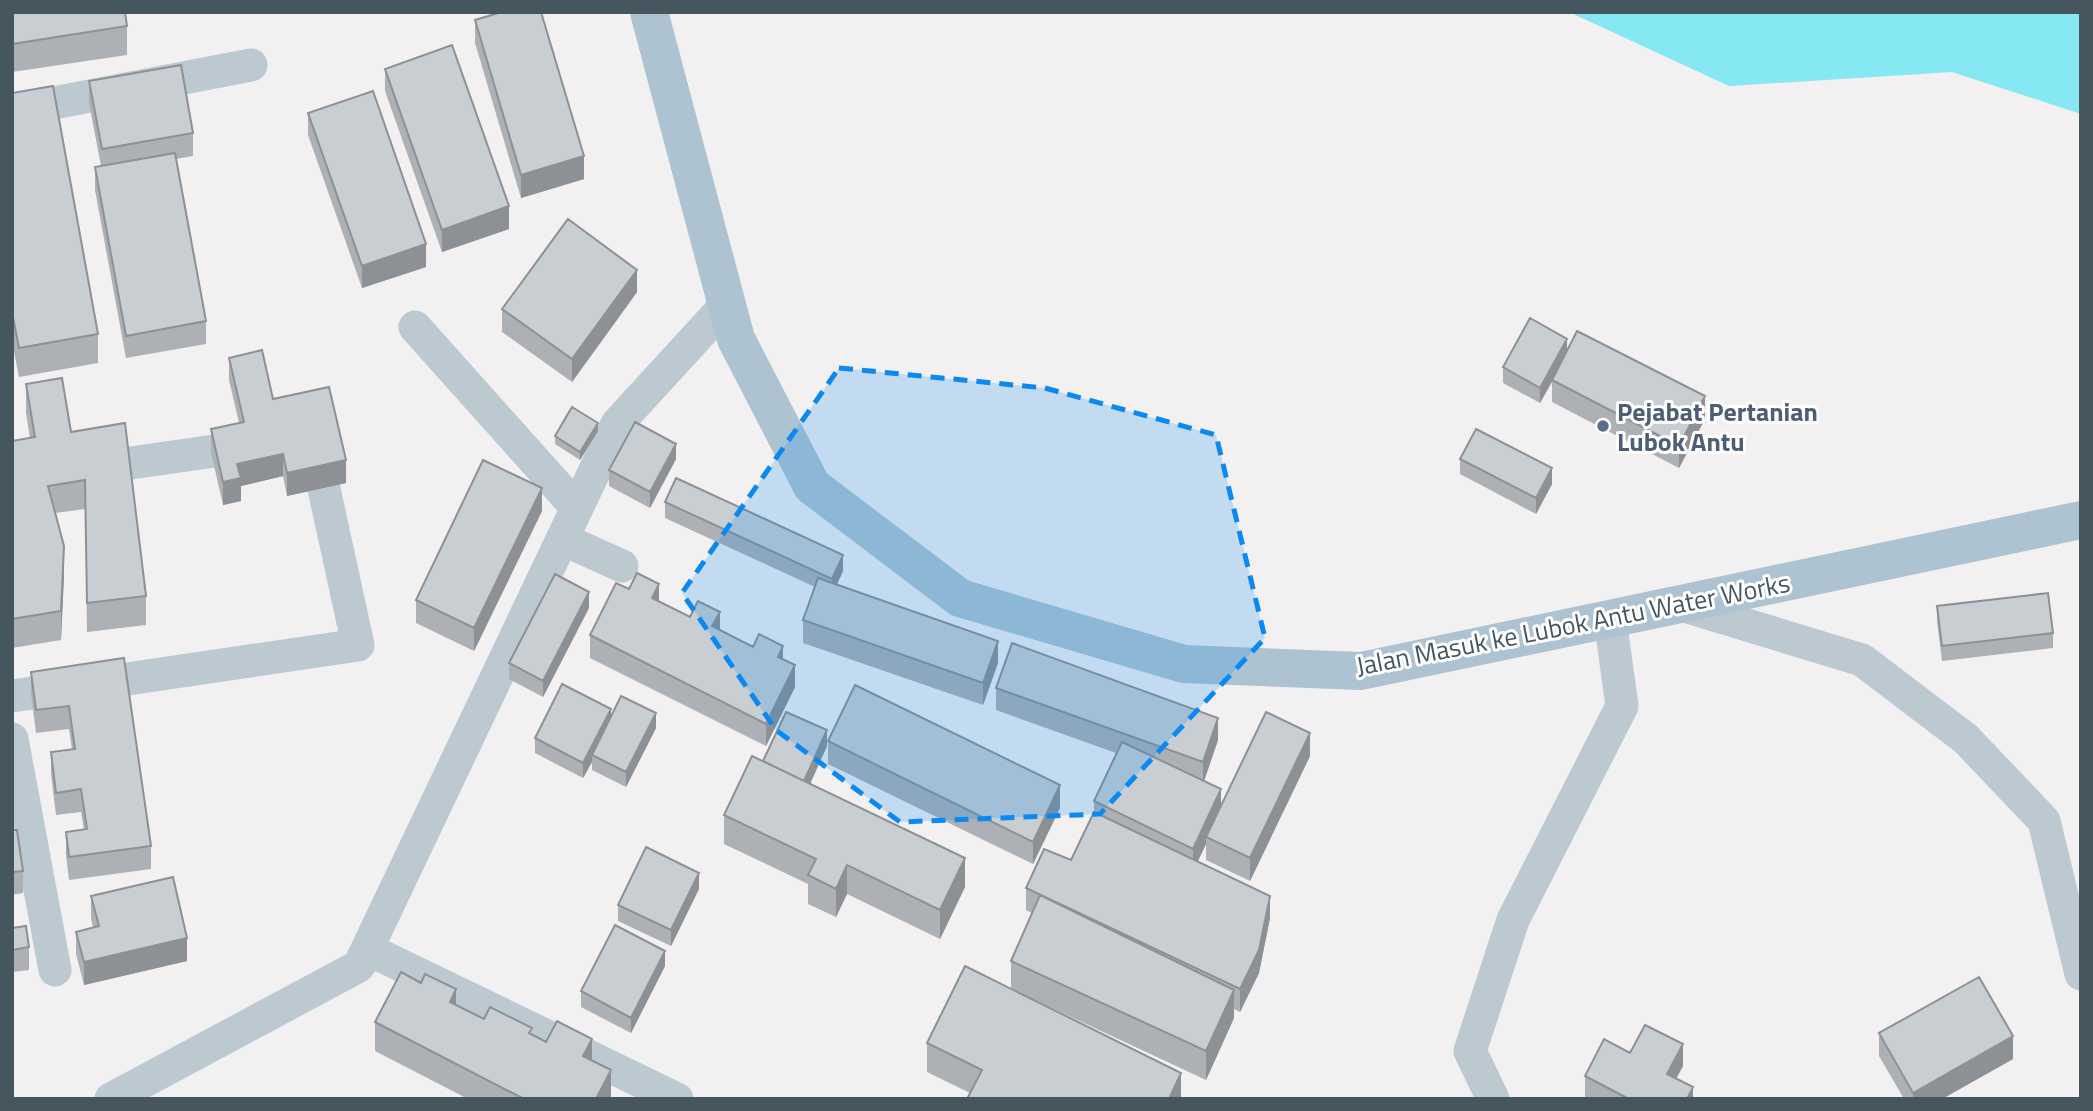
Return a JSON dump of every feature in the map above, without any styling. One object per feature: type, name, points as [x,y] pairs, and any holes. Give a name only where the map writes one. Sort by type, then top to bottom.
[{"type":"main road","name":"Jalan Masuk ke Lubok Antu Water Works","points":[[649,12],[736,339],[812,486],[960,598],[1184,664],[1360,671],[2081,520]]},
{"type":"street","points":[[12,111],[251,65]]},
{"type":"street","points":[[111,1099],[359,966],[617,424],[727,304]]},
{"type":"street","points":[[415,327],[577,508]]},
{"type":"street","points":[[12,480],[313,437],[358,645],[12,696]]},
{"type":"street","points":[[562,539],[622,566]]},
{"type":"street","points":[[1678,604],[1862,660],[1966,739],[2044,821],[2081,974]]},
{"type":"street","points":[[1493,1099],[1470,1051],[1513,920],[1622,706],[1609,619]]},
{"type":"street","points":[[12,739],[15,774],[55,970]]},
{"type":"street","points":[[367,949],[677,1099]]},
{"type":"highlighted area","points":[[839,368],[1045,388],[1216,435],[1265,638],[1100,814],[900,822],[776,730],[682,593]]},
{"type":"water","points":[[1569,12],[2081,12],[2081,114],[1952,72],[1729,86]]},
{"type":"building","points":[[12,12],[125,12],[127,26],[12,44]]},
{"type":"building","points":[[502,12],[541,12],[584,156],[521,175],[475,20]]},
{"type":"building","points":[[452,45],[509,206],[442,230],[385,69]]},
{"type":"building","points":[[181,65],[193,133],[102,149],[89,81]]},
{"type":"building","points":[[53,86],[98,334],[19,348],[12,312],[12,93]]},
{"type":"building","points":[[373,91],[426,244],[362,266],[308,113]]},
{"type":"building","points":[[175,153],[206,321],[126,336],[95,167]]},
{"type":"building","points":[[568,219],[637,270],[572,359],[502,309]]},
{"type":"building","points":[[1530,318],[1567,339],[1540,388],[1503,367]]},
{"type":"building","points":[[1577,331],[1705,396],[1679,446],[1552,380]]},
{"type":"building","points":[[262,350],[273,399],[329,387],[346,460],[287,473],[283,454],[237,464],[241,478],[223,482],[211,429],[244,422],[229,358]]},
{"type":"building","points":[[62,378],[71,432],[125,423],[146,596],[87,603],[85,480],[48,486],[64,546],[61,611],[12,619],[12,441],[35,437],[26,384]]},
{"type":"building","points":[[572,407],[598,423],[580,452],[555,436]]},
{"type":"building","points":[[635,422],[676,444],[650,492],[609,470]]},
{"type":"building","points":[[1476,429],[1552,468],[1536,498],[1460,459]]},
{"type":"building","points":[[483,460],[542,488],[474,628],[416,600]]},
{"type":"building","points":[[676,478],[843,555],[832,579],[665,502]]},
{"type":"building","points":[[637,573],[659,584],[652,598],[690,617],[698,601],[720,612],[712,626],[753,647],[759,634],[783,646],[778,657],[795,665],[766,724],[590,635],[616,583],[629,589]]},
{"type":"building","points":[[555,574],[589,592],[543,681],[509,663]]},
{"type":"building","points":[[818,578],[998,641],[983,683],[803,620]]},
{"type":"building","points":[[2048,593],[2053,633],[1942,646],[1937,606]]},
{"type":"building","points":[[1012,643],[1218,718],[1203,762],[996,688]]},
{"type":"building","points":[[124,658],[151,846],[69,857],[66,832],[87,829],[81,789],[56,793],[51,752],[75,749],[69,706],[36,710],[31,672]]},
{"type":"building","points":[[562,684],[611,709],[583,763],[535,738]]},
{"type":"building","points":[[855,685],[1060,785],[1033,842],[828,741]]},
{"type":"building","points":[[621,696],[656,713],[626,772],[592,755]]},
{"type":"building","points":[[786,712],[827,730],[804,781],[763,761]]},
{"type":"building","points":[[1266,712],[1310,733],[1250,858],[1206,837]]},
{"type":"building","points":[[1122,742],[1221,789],[1193,849],[1094,801]]},
{"type":"building","points":[[752,756],[965,858],[940,910],[847,865],[836,889],[808,875],[816,859],[724,815]]},
{"type":"building","points":[[1094,812],[1270,896],[1259,950],[1240,989],[1026,888],[1044,849],[1071,860]]},
{"type":"building","points":[[12,830],[17,830],[23,871],[12,872]]},
{"type":"building","points":[[646,847],[699,873],[671,930],[618,905]]},
{"type":"building","points":[[173,877],[187,938],[84,962],[76,932],[99,926],[91,896]]},
{"type":"building","points":[[1040,895],[1234,990],[1206,1051],[1011,961]]},
{"type":"building","points":[[615,925],[665,951],[631,1018],[581,991]]},
{"type":"building","points":[[26,926],[29,947],[12,950],[12,928]]},
{"type":"building","points":[[965,966],[1181,1073],[1169,1099],[967,1099],[982,1070],[927,1043]]},
{"type":"building","points":[[401,972],[421,983],[425,974],[456,989],[450,1002],[484,1019],[490,1007],[532,1028],[529,1033],[546,1042],[557,1021],[592,1039],[583,1056],[611,1070],[596,1099],[524,1099],[375,1022]]},
{"type":"building","points":[[1979,977],[2013,1036],[1913,1093],[1879,1033]]},
{"type":"building","points":[[1645,1025],[1683,1044],[1667,1074],[1693,1087],[1687,1099],[1629,1099],[1585,1076],[1604,1039],[1630,1053]]},
{"type":"place","name":"Pejabat Pertanian Lubok Antu","points":[[1603,426]]}]
